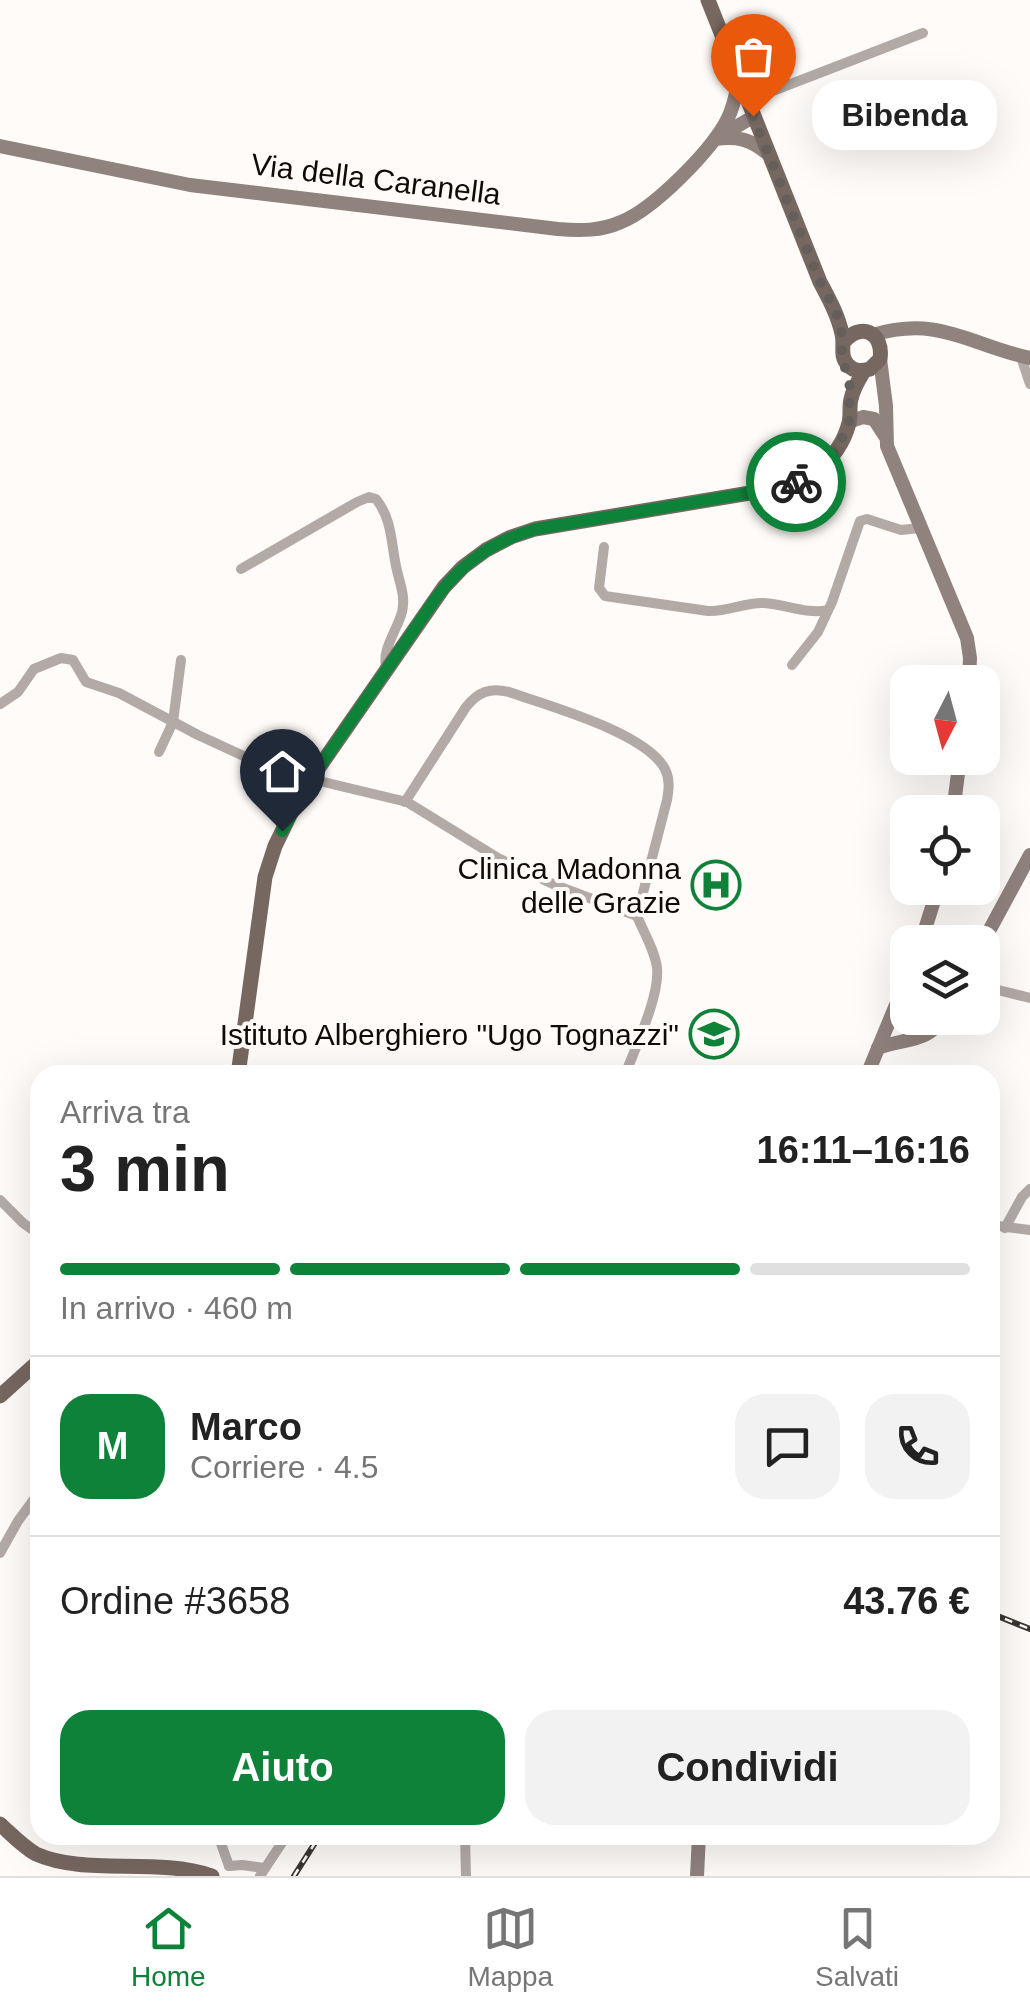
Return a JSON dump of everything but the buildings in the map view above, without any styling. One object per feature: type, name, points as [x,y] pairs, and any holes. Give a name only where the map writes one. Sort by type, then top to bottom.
[{"type":"main road","points":[[708,0],[820,282],[836,311],[844,343]]},
{"type":"main road","name":"Via della Caranella","points":[[715,138],[732,110],[739,80]]},
{"type":"main road","name":"Via della Caranella","points":[[0,146],[196,186],[583,230],[612,226],[638,214],[750,109]]},
{"type":"main road","points":[[715,138],[746,139],[767,153]]},
{"type":"main road","points":[[836,311],[878,339],[891,459],[967,638],[969,665]]},
{"type":"main road","points":[[846,363],[857,370],[870,369],[893,339],[914,328]]},
{"type":"main road","points":[[239,1065],[267,870],[282,831],[311,779],[450,581],[476,556],[496,543],[542,527],[776,489],[797,482],[826,464],[849,422],[842,350],[847,337],[896,329],[941,330],[1026,358]]},
{"type":"main road","points":[[864,371],[884,397]]},
{"type":"main road","points":[[850,402],[864,371]]},
{"type":"main road","points":[[849,422],[863,416],[874,420],[886,436]]},
{"type":"main road","points":[[992,925],[1030,855]]},
{"type":"main road","points":[[871,1065],[890,1019]]},
{"type":"main road","points":[[878,1048],[928,1035]]},
{"type":"main road","points":[[0,1396],[30,1369]]},
{"type":"main road","points":[[0,1824],[28,1849],[46,1858],[123,1871],[174,1867],[214,1876]]},
{"type":"main road","points":[[698,1876],[699,1845]]},
{"type":"street","points":[[750,109],[923,32]]},
{"type":"street","points":[[1026,358],[1030,384]]},
{"type":"street","points":[[241,569],[357,502],[374,498],[382,506],[392,531],[403,598],[385,654],[388,671]]},
{"type":"street","points":[[792,665],[818,632],[836,593],[860,518],[901,530],[920,528]]},
{"type":"street","points":[[604,547],[599,588],[605,596],[715,612],[761,603],[818,612],[828,610]]},
{"type":"street","points":[[0,704],[18,692],[34,668],[66,657],[74,662],[86,682],[120,693],[247,758],[311,779],[405,802],[482,850],[528,873],[637,916]]},
{"type":"street","points":[[159,752],[172,722],[181,660]]},
{"type":"street","points":[[405,802],[466,707],[488,690],[508,692],[624,735],[660,761],[669,781],[668,800],[637,916],[655,959],[657,977],[629,1065]]},
{"type":"street","points":[[1000,990],[1030,998]]},
{"type":"street","points":[[1005,1228],[1030,1190]]},
{"type":"street","points":[[0,1200],[30,1228]]},
{"type":"street","points":[[1000,1227],[1030,1230]]},
{"type":"street","points":[[0,1553],[30,1505]]},
{"type":"street","points":[[222,1845],[229,1866]]},
{"type":"street","points":[[214,1876],[229,1866],[242,1865],[262,1872],[280,1845]]},
{"type":"street","points":[[465,1845],[466,1876]]},
{"type":"railway","points":[[1000,1617],[1030,1629]]},
{"type":"railway","points":[[294,1876],[314,1845]]},
{"type":"way so far","points":[[753,116],[820,282],[836,311],[850,387],[849,422],[838,448],[820,469],[796,482]]},
{"type":"place","name":"Bibenda","points":[[753,116]]},
{"type":"place","name":"Clinica Madonna delle Grazie","points":[[716,885]]},
{"type":"place","name":"Istituto Alberghiero \"Ugo Tognazzi\"","points":[[714,1034]]},
{"type":"route","points":[[282,831],[311,779],[436,598],[481,553],[502,540],[536,529],[776,489],[796,482]]}]
